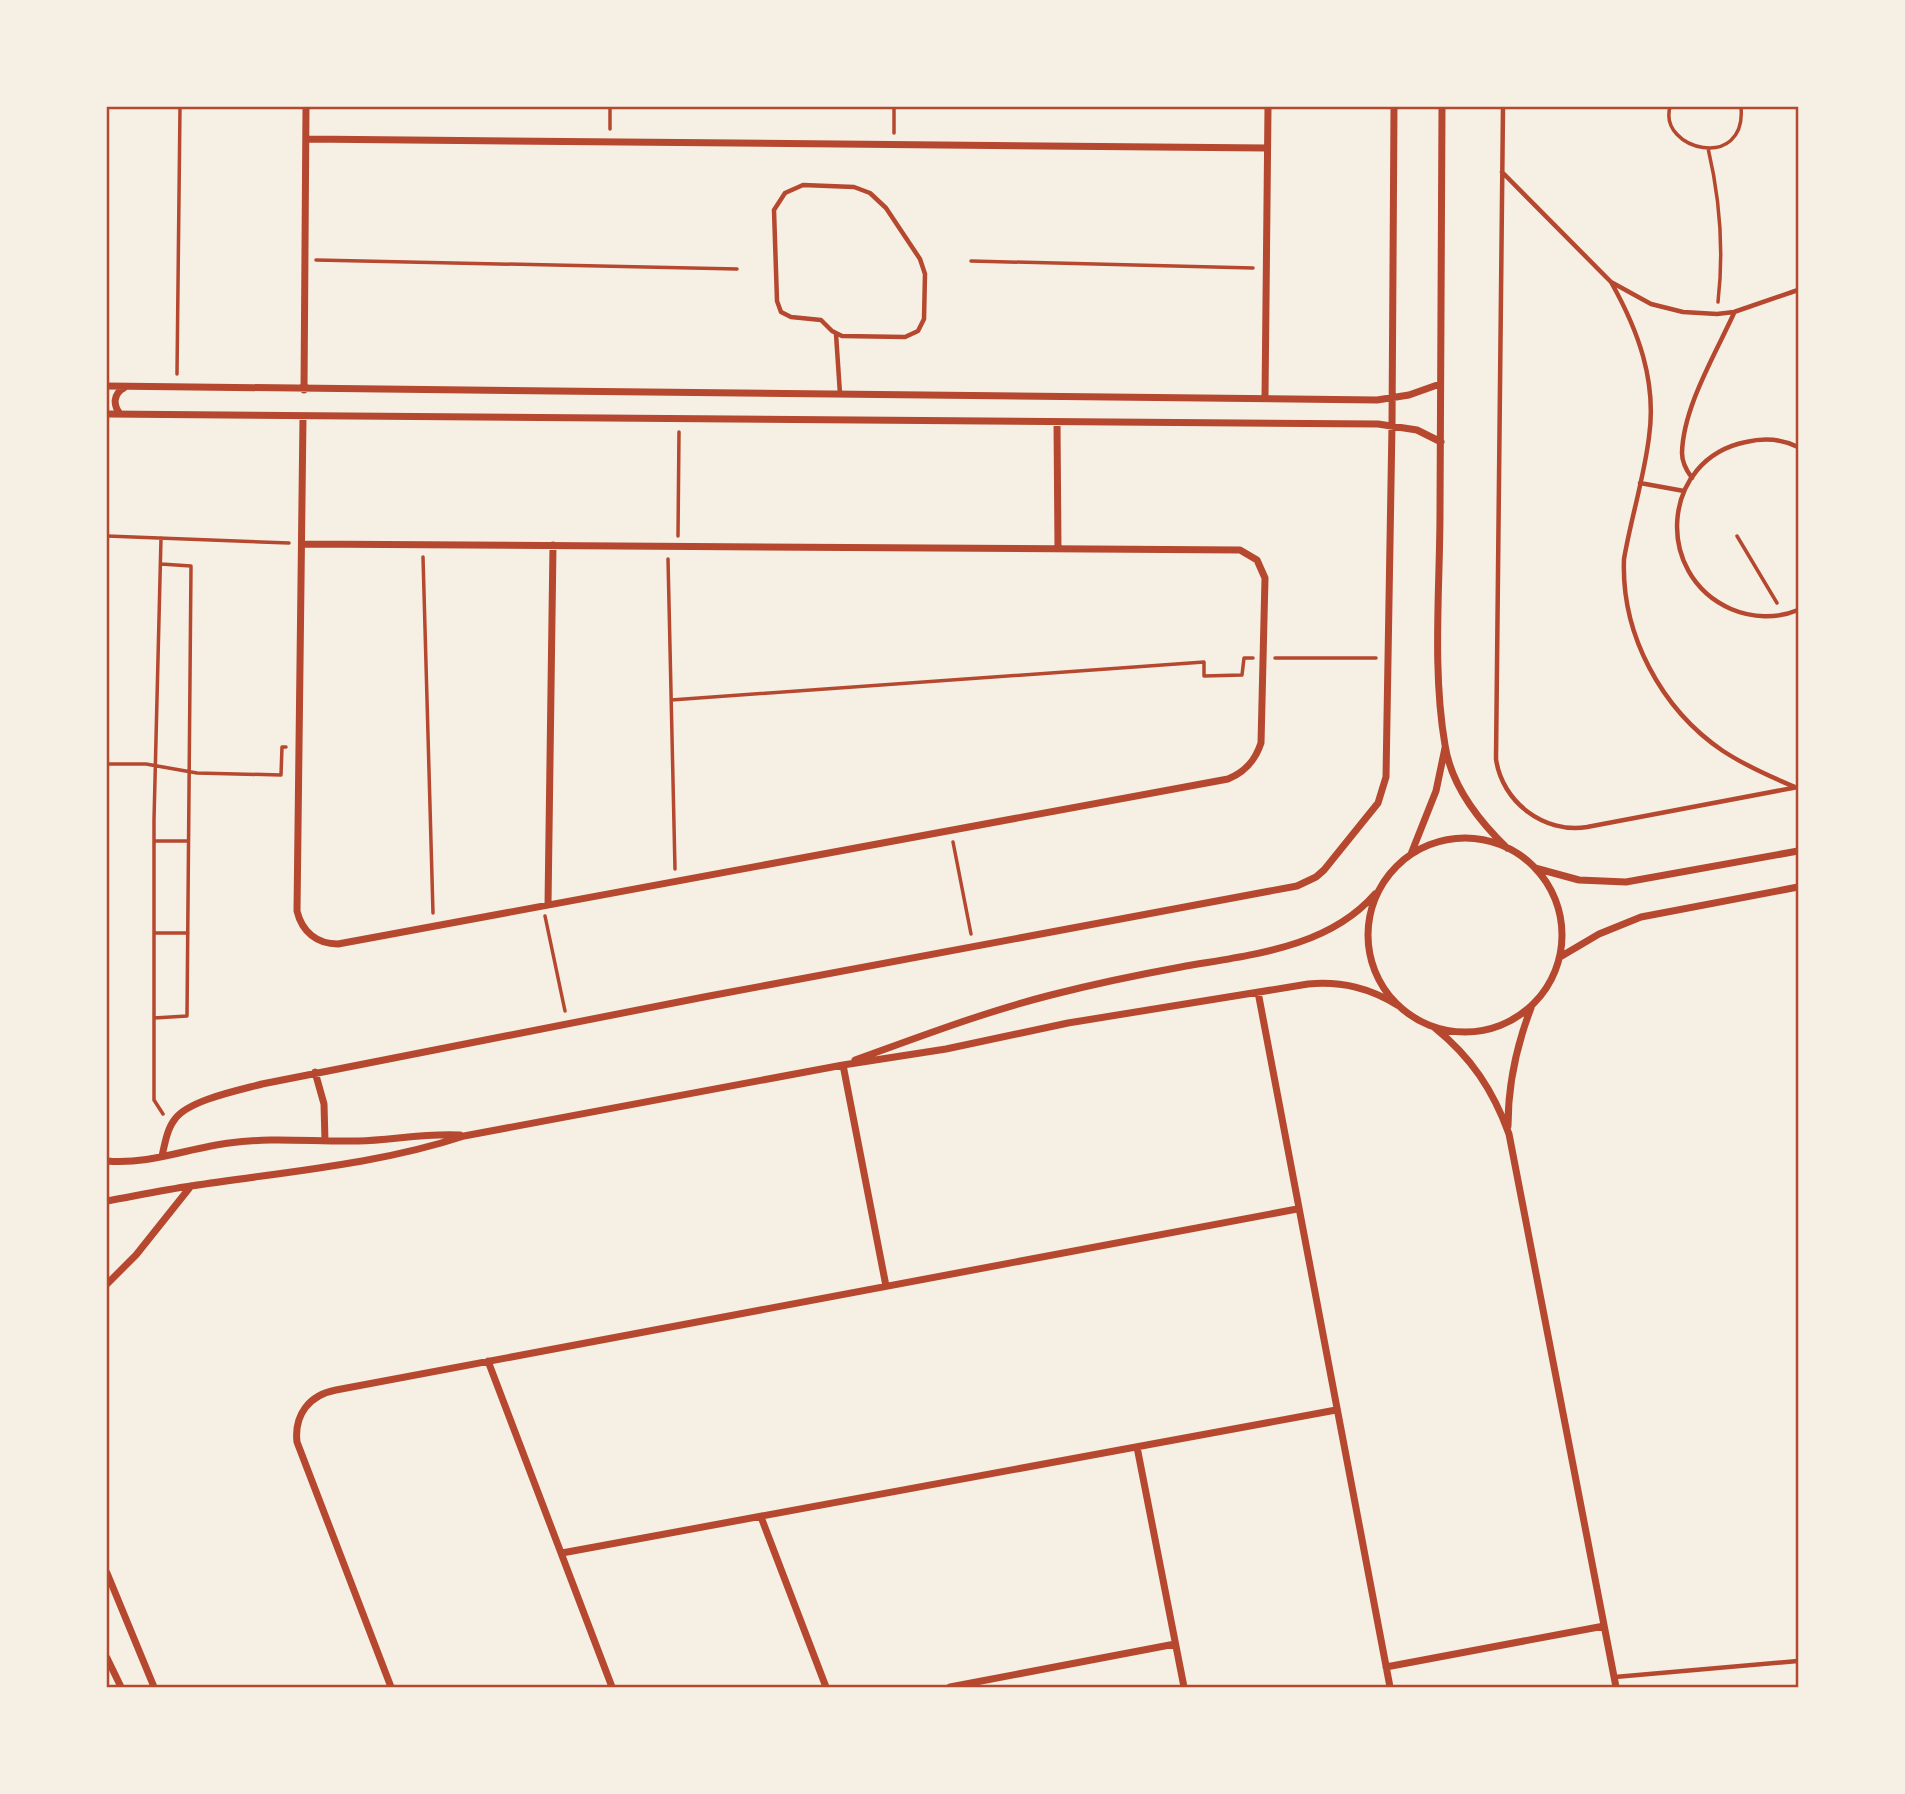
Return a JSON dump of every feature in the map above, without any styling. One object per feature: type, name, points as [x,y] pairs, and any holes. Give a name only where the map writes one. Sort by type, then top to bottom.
[{"type":"street","points":[[304,390],[306,107]]},
{"type":"street","points":[[1265,398],[1268,107]]},
{"type":"street","points":[[162,1156],[172,1122],[182,1111],[213,1098],[262,1084],[568,1023],[1297,886],[1317,877],[1378,803],[1385,786],[1392,425],[1394,107]]},
{"type":"street","points":[[1411,854],[1436,791],[1445,747],[1439,648],[1442,107]]},
{"type":"street","points":[[306,139],[1267,148]]},
{"type":"street","points":[[107,386],[304,390],[1391,398],[1440,384]]},
{"type":"street","points":[[120,414],[115,400],[124,388]]},
{"type":"street","points":[[107,414],[1392,425],[1417,430],[1441,442]]},
{"type":"street","points":[[302,544],[1230,549],[1249,554],[1257,560],[1265,578],[1261,743],[1253,762],[1228,779],[330,944],[314,938],[303,927],[297,911],[303,417]]},
{"type":"street","points":[[1057,422],[1058,548]]},
{"type":"street","points":[[545,905],[553,545]]},
{"type":"street","points":[[1435,1028],[1460,1033],[1486,1031],[1510,1022],[1531,1007],[1549,985],[1560,957],[1562,933],[1559,909],[1549,887],[1535,868],[1507,848],[1475,812],[1463,792],[1445,747]]},
{"type":"street","points":[[844,1065],[959,1023],[1047,996],[1296,943],[1342,922],[1369,901],[1411,854],[1434,843],[1458,838],[1484,840],[1507,848]]},
{"type":"street","points":[[1535,868],[1579,880],[1626,882],[1798,851]]},
{"type":"street","points":[[1560,957],[1599,934],[1641,917],[1798,887]]},
{"type":"street","points":[[1380,888],[1371,912],[1368,938],[1372,963],[1383,986],[1399,1006]]},
{"type":"street","points":[[107,1200],[334,1165],[413,1150],[464,1136],[844,1065],[913,1055],[1068,1023],[1308,984],[1340,984],[1371,991],[1435,1028],[1455,1044],[1488,1086],[1508,1134],[1616,1687]]},
{"type":"street","points":[[1258,992],[1297,1209],[1390,1687]]},
{"type":"street","points":[[1508,1134],[1512,1069],[1531,1007]]},
{"type":"street","points":[[844,1065],[886,1286]]},
{"type":"street","points":[[315,1072],[324,1104],[325,1141]]},
{"type":"street","points":[[107,1161],[129,1161],[221,1144],[259,1140],[365,1140],[427,1134],[464,1136]]},
{"type":"street","points":[[107,1284],[157,1231],[191,1186]]},
{"type":"street","points":[[391,1687],[300,1451],[297,1424],[311,1400],[327,1392],[1297,1209]]},
{"type":"street","points":[[488,1361],[612,1687]]},
{"type":"street","points":[[562,1553],[1336,1410]]},
{"type":"street","points":[[1136,1447],[1184,1687]]},
{"type":"street","points":[[761,1517],[826,1687]]},
{"type":"street","points":[[107,1573],[154,1687]]},
{"type":"street","points":[[1386,1667],[1604,1626]]},
{"type":"street","points":[[950,1687],[1175,1644]]},
{"type":"street","points":[[107,1658],[121,1687]]},
{"type":"lane","points":[[1503,107],[1496,760],[1501,781],[1521,806],[1547,823],[1567,828],[1587,827],[1798,787]]},
{"type":"lane","points":[[1502,171],[1611,282],[1637,298],[1666,309],[1717,314],[1734,312],[1798,290]]},
{"type":"lane","points":[[836,334],[905,337],[918,331],[924,319],[923,266],[917,251],[886,208],[870,193],[854,187],[803,185],[785,193],[774,210],[778,307],[786,316],[821,320],[836,334],[840,394]]},
{"type":"lane","points":[[1611,282],[1641,347],[1649,381],[1651,415],[1624,559],[1623,575],[1629,616],[1647,662],[1668,698],[1694,728],[1747,765],[1798,787]]},
{"type":"lane","points":[[1692,478],[1683,462],[1682,454],[1688,423],[1734,312]]},
{"type":"lane","points":[[1798,447],[1775,440],[1756,440],[1737,444],[1720,452],[1704,463],[1684,491],[1676,527],[1684,564],[1693,580],[1713,599],[1738,612],[1756,616],[1798,610]]},
{"type":"lane","points":[[1640,483],[1684,491]]},
{"type":"lane","points":[[1614,1677],[1798,1661]]},
{"type":"path","points":[[177,388],[180,107]]},
{"type":"path","points":[[610,107],[610,142]]},
{"type":"path","points":[[894,107],[894,145]]},
{"type":"path","points":[[1671,107],[1669,121],[1676,133],[1688,143],[1708,148],[1726,143],[1736,136],[1741,123],[1741,107]]},
{"type":"path","points":[[1708,148],[1721,230],[1717,314]]},
{"type":"path","points":[[305,260],[737,268]]},
{"type":"path","points":[[971,261],[1266,269]]},
{"type":"path","points":[[678,546],[679,419]]},
{"type":"path","points":[[107,536],[302,544]]},
{"type":"path","points":[[1737,536],[1783,614]]},
{"type":"path","points":[[162,538],[154,842],[154,1100],[158,1109],[172,1122]]},
{"type":"path","points":[[423,545],[433,926]]},
{"type":"path","points":[[668,546],[675,881]]},
{"type":"path","points":[[154,1018],[187,1016],[191,566],[161,564]]},
{"type":"path","points":[[671,700],[1204,662],[1204,676],[1242,675],[1244,657],[1388,658]]},
{"type":"path","points":[[107,764],[156,766],[189,772],[281,775],[282,747],[299,747]]},
{"type":"path","points":[[950,830],[974,947]]},
{"type":"path","points":[[154,842],[188,841]]},
{"type":"path","points":[[545,905],[568,1023]]},
{"type":"path","points":[[154,933],[188,933]]}]
